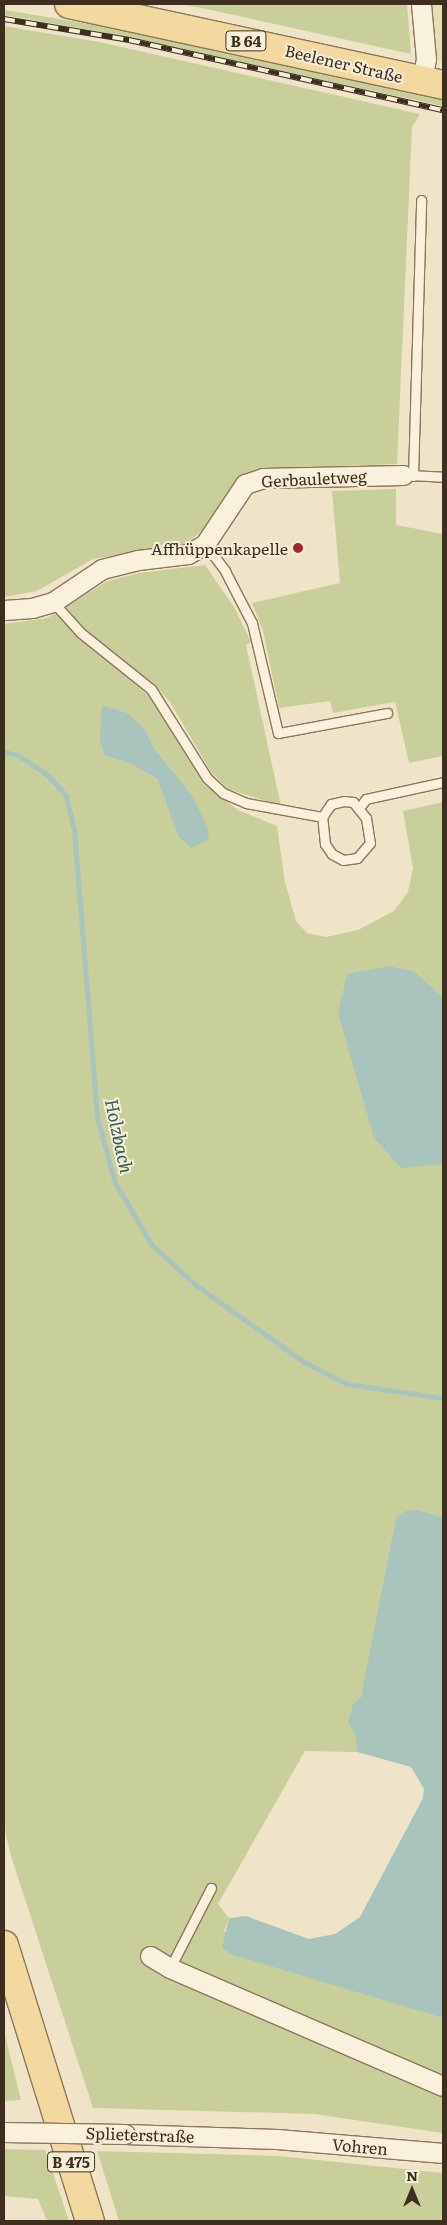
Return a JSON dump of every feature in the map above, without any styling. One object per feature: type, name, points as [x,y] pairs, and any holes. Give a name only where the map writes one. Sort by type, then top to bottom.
[{"type":"main road","name":"Beelener Straße","points":[[69,4],[433,82]]},
{"type":"main road","name":"B 475","points":[[4,1945],[90,2221]]},
{"type":"street","points":[[421,4],[426,59],[433,82]]},
{"type":"street","name":"Gerbauletweg","points":[[206,544],[246,484],[264,478],[408,475]]},
{"type":"street","points":[[4,610],[32,608],[53,602],[102,569],[138,560],[188,554],[206,544]]},
{"type":"street","points":[[150,1956],[170,1968],[443,2086]]},
{"type":"street","name":"Splieterstraße","points":[[4,2132],[277,2138]]},
{"type":"street","name":"Vohren","points":[[277,2138],[443,2153]]},
{"type":"lane","points":[[421,200],[408,475],[443,477]]},
{"type":"lane","points":[[206,544],[225,571],[252,622],[278,733],[386,713]]},
{"type":"lane","points":[[53,602],[82,632],[151,688],[206,778],[223,793],[246,803],[322,817]]},
{"type":"lane","points":[[359,808],[366,799],[443,782]]},
{"type":"lane","points":[[344,800],[359,808],[366,818],[370,843],[357,858],[343,860],[332,854],[325,844],[322,817],[331,804],[344,800]]},
{"type":"lane","points":[[170,1968],[210,1888]]},
{"type":"shaded area","points":[[431,4],[443,4],[443,61],[436,60]]},
{"type":"green space","points":[[182,4],[407,4],[411,54],[225,13]]},
{"type":"green space","points":[[4,10],[151,34],[443,99],[443,106],[102,32],[4,15]]},
{"type":"green space","points":[[4,26],[99,42],[420,114],[412,127],[397,464],[261,469],[200,533],[185,544],[93,559],[37,591],[4,597]]},
{"type":"green space","points":[[396,489],[396,525],[443,534],[443,756],[409,763],[395,702],[333,713],[330,701],[279,708],[263,631],[252,603],[340,583],[332,491]]},
{"type":"green space","points":[[205,565],[234,607],[251,642],[246,645],[281,806],[228,789],[211,772],[170,702],[150,681],[98,641],[99,654],[147,694],[180,741],[204,784],[238,810],[277,826],[285,882],[296,921],[307,933],[326,937],[358,930],[394,911],[408,892],[413,868],[403,811],[443,802],[443,1517],[418,1510],[379,1613],[361,1697],[353,1704],[357,1752],[305,1751],[218,1904],[229,1918],[224,1931],[385,1999],[443,2018],[443,2133],[314,2114],[93,2108],[11,1856],[4,1826],[4,624],[47,618],[108,581],[139,573]],"holes":[[[145,729],[154,748],[192,795],[178,836],[157,779],[131,764],[104,755]]]},
{"type":"green space","points":[[4,2031],[21,2100],[4,2101]]},
{"type":"green space","points":[[4,2149],[45,2150],[69,2221],[47,2221],[38,2199],[4,2196]]},
{"type":"green space","points":[[97,2151],[279,2156],[443,2173],[443,2221],[119,2221]]},
{"type":"water","points":[[102,705],[127,713],[145,729],[154,748],[192,795],[208,828],[209,839],[191,848],[178,836],[157,779],[131,764],[104,755],[100,739]]},
{"type":"water","points":[[389,966],[413,971],[443,997],[443,1164],[401,1168],[374,1138],[338,1013],[347,974]]},
{"type":"water","points":[[418,1510],[443,1517],[443,2018],[233,1955],[222,1948],[229,1918],[246,1916],[309,1939],[335,1934],[360,1917],[423,1798],[424,1789],[411,1767],[357,1752],[355,1733],[348,1723],[353,1704],[361,1697],[396,1518],[406,1511]]},
{"type":"waterway","name":"Holzbach","points":[[4,752],[18,755],[48,775],[66,796],[74,830],[97,1117],[115,1183],[152,1245],[197,1286],[304,1362],[347,1384],[443,1398]]},
{"type":"railway","points":[[4,19],[129,40],[443,110]]},
{"type":"place","name":"Affhüppenkapelle","points":[[298,548]]}]
